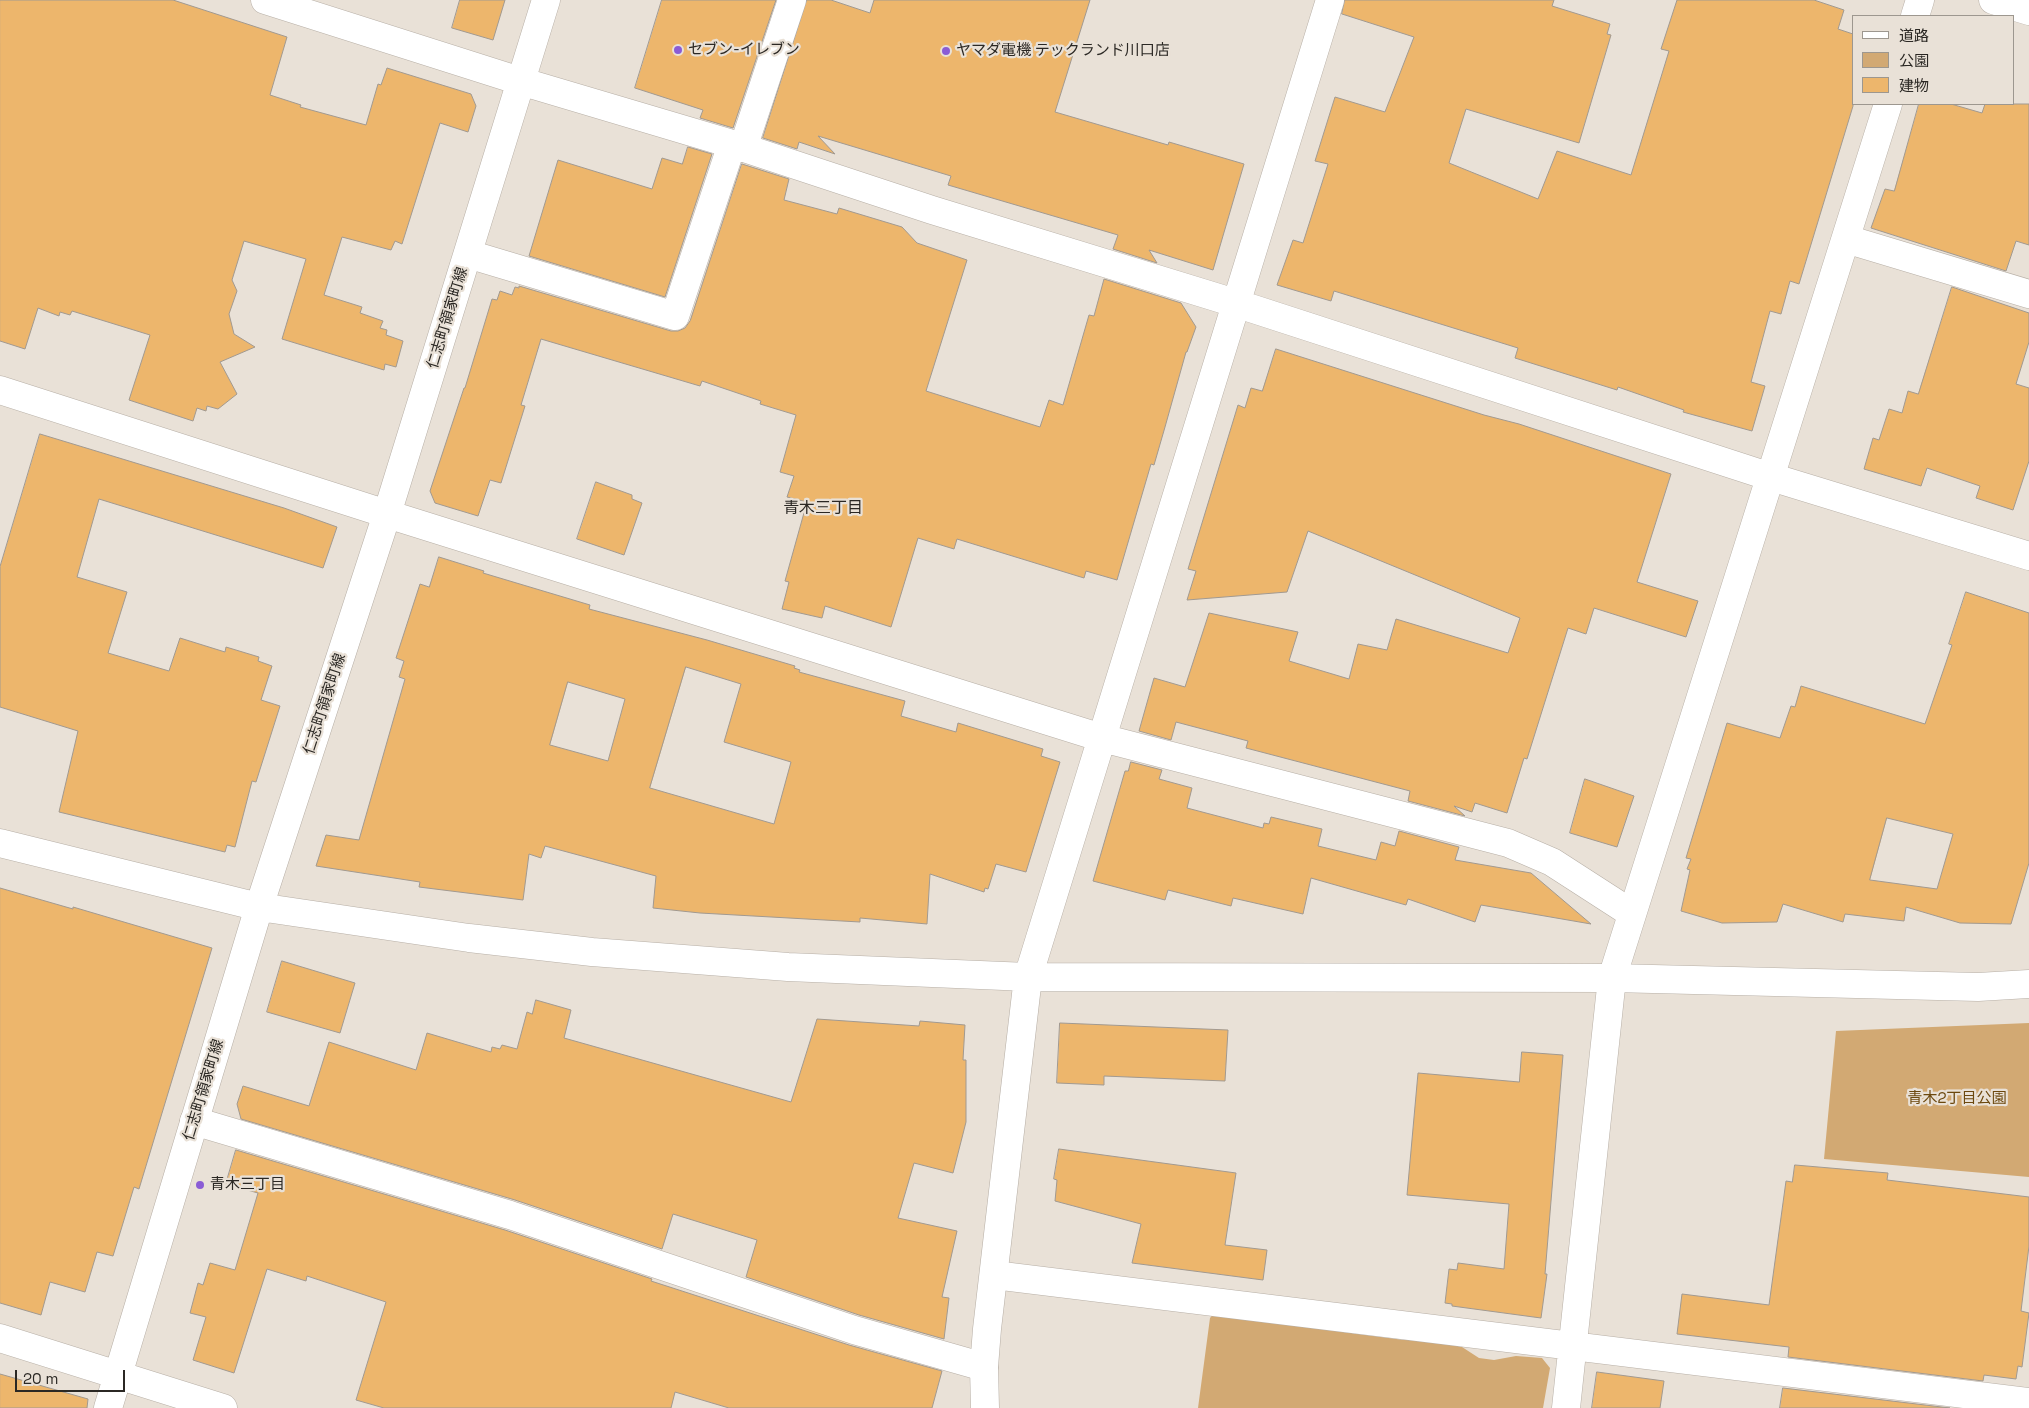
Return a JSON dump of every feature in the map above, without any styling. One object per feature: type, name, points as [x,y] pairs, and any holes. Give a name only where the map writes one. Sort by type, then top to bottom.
[{"type":"street","points":[[265,0],[520,81],[738,146],[942,213],[1235,303],[1771,477],[2029,556]]},
{"type":"street","name":"仁志町領家町線","points":[[108,1408],[259,907],[387,514],[546,0]]},
{"type":"street","points":[[468,254],[675,316],[792,0]]},
{"type":"street","points":[[985,1408],[984,1367],[1028,977],[1330,0]]},
{"type":"street","points":[[1915,15],[1920,0]]},
{"type":"street","points":[[1993,0],[2029,11]]},
{"type":"street","points":[[1566,1408],[1612,978],[1888,105]]},
{"type":"street","points":[[1846,238],[2029,294]]},
{"type":"street","points":[[0,390],[387,514],[1102,738],[1508,843],[1552,862],[1631,913]]},
{"type":"street","points":[[0,843],[259,907],[468,938],[592,952],[788,967],[1028,977],[1612,978],[1978,987],[2029,984]]},
{"type":"street","points":[[194,1121],[510,1215],[854,1330],[984,1367]]},
{"type":"street","points":[[994,1275],[2029,1402]]},
{"type":"street","points":[[0,1338],[223,1408]]},
{"type":"green space","name":"青木2丁目公園","points":[[2029,1023],[2029,1177],[1824,1159],[1836,1031]]},
{"type":"green space","points":[[1216,1311],[1306,1323],[1343,1332],[1404,1340],[1436,1340],[1462,1347],[1479,1358],[1494,1360],[1516,1356],[1542,1358],[1550,1368],[1543,1408],[1198,1408],[1210,1318]]},
{"type":"building","points":[[0,0],[173,0],[287,37],[270,95],[301,105],[300,107],[366,125],[378,84],[381,85],[387,68],[471,94],[476,106],[468,132],[440,123],[402,244],[395,241],[391,250],[342,237],[324,295],[362,307],[360,313],[383,321],[380,328],[387,330],[386,335],[403,341],[396,367],[385,364],[384,370],[282,339],[306,259],[244,241],[232,280],[237,291],[229,314],[234,334],[255,347],[220,362],[237,394],[218,409],[207,406],[206,411],[197,408],[193,421],[129,400],[150,335],[72,311],[70,315],[60,312],[59,316],[38,308],[25,349],[0,341]]},
{"type":"building","points":[[460,0],[505,0],[493,40],[452,28]]},
{"type":"building","points":[[662,0],[776,0],[733,128],[700,118],[703,110],[635,88]]},
{"type":"building","points":[[807,0],[831,0],[870,13],[874,0],[1090,0],[1055,112],[1168,145],[1169,142],[1244,164],[1213,270],[1149,250],[1157,263],[1113,249],[1118,235],[948,185],[951,176],[818,136],[835,154],[799,142],[797,149],[763,138]]},
{"type":"building","points":[[1345,0],[1554,0],[1552,6],[1610,24],[1607,34],[1611,35],[1579,143],[1466,109],[1449,163],[1538,199],[1557,151],[1631,175],[1669,51],[1661,49],[1677,0],[1814,0],[1844,10],[1838,29],[1852,34],[1853,106],[1799,284],[1790,281],[1781,314],[1770,311],[1751,382],[1765,386],[1752,431],[1683,412],[1684,410],[1618,387],[1617,390],[1515,358],[1518,348],[1334,291],[1331,301],[1277,285],[1293,240],[1303,243],[1328,164],[1315,161],[1335,97],[1385,112],[1414,37],[1342,14]]},
{"type":"building","points":[[2029,104],[2029,245],[2016,241],[2006,271],[1871,228],[1885,189],[1894,191],[1919,105],[1954,105],[1982,113],[1985,105]]},
{"type":"building","points":[[688,147],[712,154],[665,297],[529,256],[558,160],[652,189],[662,158],[682,164]]},
{"type":"building","points":[[742,164],[789,179],[784,200],[837,214],[839,208],[902,227],[917,243],[967,260],[926,391],[1040,427],[1049,400],[1063,405],[1089,315],[1094,316],[1104,279],[1181,303],[1196,327],[1186,352],[1154,465],[1151,464],[1117,580],[1086,571],[1084,578],[957,539],[954,549],[918,538],[891,627],[825,606],[822,618],[782,609],[789,582],[785,581],[807,502],[787,497],[794,476],[780,472],[796,415],[760,404],[761,401],[702,381],[700,386],[541,339],[521,405],[525,406],[501,483],[490,480],[478,516],[435,503],[430,491],[465,388],[492,299],[497,300],[500,291],[512,295],[515,287],[519,288],[519,286],[671,331],[685,328],[690,321]]},
{"type":"building","points":[[1952,287],[2029,313],[2029,342],[2016,384],[2029,388],[2029,461],[2013,510],[1976,498],[1980,486],[1927,468],[1921,486],[1864,469],[1873,438],[1879,440],[1889,409],[1902,413],[1908,391],[1918,394]]},
{"type":"building","points":[[1276,349],[1484,415],[1519,424],[1671,474],[1637,582],[1698,601],[1686,637],[1594,608],[1586,634],[1568,628],[1527,759],[1524,758],[1507,813],[1475,803],[1472,812],[1454,806],[1465,816],[1408,801],[1410,791],[1246,748],[1248,741],[1176,722],[1171,740],[1139,731],[1154,678],[1185,687],[1209,613],[1298,632],[1289,661],[1349,679],[1358,644],[1387,650],[1396,619],[1508,653],[1520,618],[1308,531],[1287,592],[1187,600],[1196,571],[1188,569],[1238,405],[1245,408],[1251,388],[1262,391]]},
{"type":"building","points":[[40,434],[284,508],[337,527],[323,568],[99,499],[77,577],[127,592],[108,653],[169,671],[180,638],[225,652],[226,647],[259,657],[258,661],[272,666],[261,700],[280,706],[256,782],[252,781],[235,847],[227,845],[225,852],[59,812],[78,731],[0,707],[0,567]]},
{"type":"building","points":[[596,482],[632,495],[632,499],[642,503],[624,555],[577,539]]},
{"type":"building","points":[[439,557],[484,571],[483,573],[590,605],[589,609],[707,640],[795,666],[794,668],[800,670],[799,672],[905,701],[901,716],[956,732],[958,723],[1043,749],[1041,756],[1060,762],[1026,872],[996,864],[988,889],[985,888],[984,892],[930,874],[927,924],[860,918],[860,922],[700,913],[653,908],[656,876],[545,846],[541,858],[529,854],[523,900],[419,887],[420,882],[316,866],[326,835],[359,840],[405,679],[399,677],[404,661],[396,658],[420,584],[429,587]],"holes":[[[686,667],[741,684],[724,742],[791,762],[774,824],[650,788]],[[568,682],[625,699],[608,761],[550,745]]]},
{"type":"building","points":[[1966,592],[2029,613],[2029,863],[2011,924],[1960,923],[1906,907],[1904,921],[1845,914],[1843,922],[1783,904],[1777,922],[1722,923],[1681,911],[1690,870],[1687,869],[1691,859],[1686,858],[1727,723],[1780,738],[1791,706],[1795,707],[1801,686],[1925,724],[1952,645],[1949,644]],"holes":[[[1887,818],[1953,834],[1937,889],[1870,880]]]},
{"type":"building","points":[[1131,762],[1162,770],[1159,779],[1192,788],[1187,808],[1263,828],[1264,823],[1269,824],[1271,817],[1322,829],[1318,846],[1376,860],[1381,842],[1395,846],[1399,831],[1459,847],[1455,860],[1531,873],[1591,924],[1481,905],[1475,922],[1408,899],[1406,905],[1311,878],[1303,914],[1233,898],[1231,906],[1168,890],[1165,900],[1093,881],[1125,771],[1128,771]]},
{"type":"building","points":[[1585,779],[1634,796],[1617,847],[1570,833]]},
{"type":"building","points":[[0,888],[73,909],[73,907],[212,948],[139,1189],[134,1187],[113,1256],[97,1252],[85,1292],[50,1282],[41,1315],[0,1303]]},
{"type":"building","points":[[282,961],[355,983],[340,1033],[267,1012]]},
{"type":"building","points":[[536,1000],[571,1010],[564,1038],[791,1102],[817,1019],[919,1026],[920,1021],[965,1025],[963,1060],[966,1060],[966,1122],[953,1173],[914,1163],[898,1218],[957,1231],[942,1297],[949,1298],[944,1339],[859,1315],[746,1277],[757,1240],[673,1214],[662,1249],[515,1200],[241,1119],[237,1104],[243,1086],[309,1106],[329,1042],[416,1070],[427,1033],[491,1052],[492,1047],[500,1049],[502,1045],[517,1049],[527,1012],[532,1014]]},
{"type":"building","points":[[1060,1023],[1228,1030],[1225,1081],[1104,1076],[1104,1085],[1057,1083]]},
{"type":"building","points":[[1522,1052],[1563,1055],[1545,1274],[1547,1274],[1541,1318],[1452,1306],[1452,1304],[1445,1303],[1449,1269],[1457,1270],[1458,1263],[1504,1269],[1509,1204],[1407,1195],[1418,1073],[1519,1082]]},
{"type":"building","points":[[1059,1149],[1236,1173],[1225,1245],[1267,1250],[1263,1280],[1132,1263],[1141,1224],[1055,1201],[1057,1180],[1054,1179]]},
{"type":"building","points":[[236,1150],[505,1230],[652,1279],[651,1281],[849,1345],[942,1371],[932,1408],[729,1408],[675,1392],[671,1408],[384,1408],[356,1400],[386,1302],[307,1276],[306,1281],[267,1269],[234,1373],[193,1360],[206,1317],[190,1313],[198,1283],[203,1285],[210,1263],[235,1270],[258,1193],[226,1184]]},
{"type":"building","points":[[1795,1165],[1888,1173],[1887,1180],[2029,1197],[2029,1246],[2021,1311],[2029,1313],[2022,1367],[2018,1366],[2016,1379],[1984,1375],[1983,1381],[1788,1357],[1789,1347],[1677,1334],[1682,1294],[1769,1305],[1786,1181],[1792,1182]]},
{"type":"building","points":[[1597,1372],[1664,1381],[1660,1408],[1592,1408]]},
{"type":"building","points":[[0,1374],[88,1399],[87,1408],[0,1408]]},
{"type":"building","points":[[1783,1388],[1950,1408],[1780,1408]]},
{"type":"place","name":"セブン-イレブン","points":[[678,50]]},
{"type":"place","name":"ヤマダ電機 テックランド川口店","points":[[946,51]]},
{"type":"place","name":"青木三丁目","points":[[200,1185]]},
{"type":"district","name":"青木三丁目","points":[[823,509]]}]
